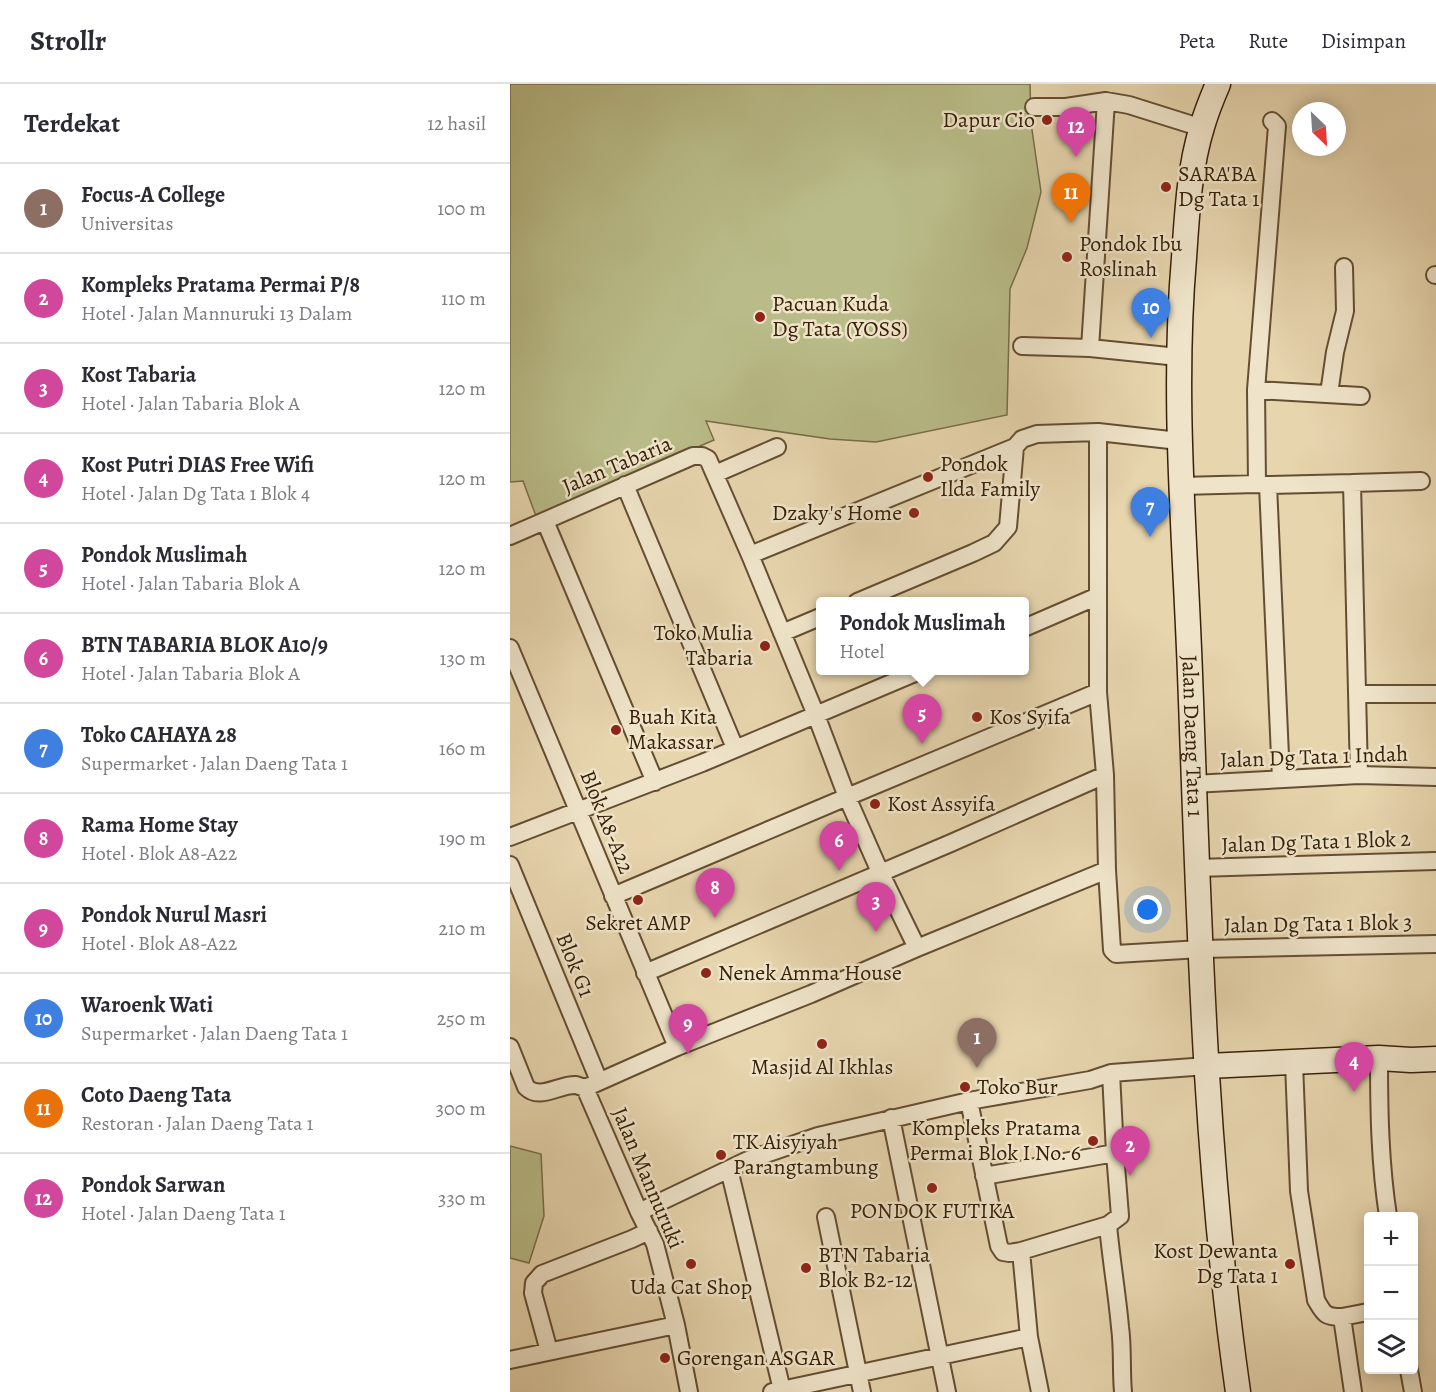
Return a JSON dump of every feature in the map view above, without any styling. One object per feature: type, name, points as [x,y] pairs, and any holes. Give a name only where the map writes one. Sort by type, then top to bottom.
[{"type":"street","name":"Jalan Daeng Tata 1","points":[[1218,84],[1194,158],[1188,208],[1178,357],[1179,441],[1209,1109],[1220,1237],[1238,1392]]},
{"type":"street","points":[[1090,348],[1106,101]]},
{"type":"street","points":[[1034,108],[1106,101],[1129,105],[1202,128]]},
{"type":"street","points":[[1272,121],[1277,126],[1256,390],[1281,779]]},
{"type":"street","points":[[1329,394],[1344,311],[1344,267]]},
{"type":"street","points":[[1022,346],[1090,348],[1178,357]]},
{"type":"street","points":[[1256,390],[1361,396]]},
{"type":"street","points":[[750,555],[1015,447],[1022,439],[1037,434],[1098,432],[1179,441]]},
{"type":"street","points":[[510,1047],[515,1075],[531,1092],[592,1084],[1107,870],[1105,775],[1098,692],[1098,432]]},
{"type":"street","name":"Jalan Tabaria","points":[[510,536],[693,456],[702,456],[712,467],[777,447]]},
{"type":"street","points":[[869,597],[994,543],[1008,527],[1015,447]]},
{"type":"street","points":[[712,467],[816,715],[847,797],[916,948]]},
{"type":"street","points":[[1181,486],[1421,481]]},
{"type":"street","points":[[1352,483],[1359,776]]},
{"type":"street","points":[[625,485],[735,748]]},
{"type":"street","points":[[545,521],[655,782]]},
{"type":"street","points":[[1029,626],[1098,596]]},
{"type":"street","points":[[782,633],[816,619]]},
{"type":"street","name":"Blok A8-A22","points":[[510,648],[677,1047]]},
{"type":"street","points":[[510,837],[655,782],[910,675]]},
{"type":"street","points":[[613,896],[1098,692]]},
{"type":"street","points":[[1357,694],[1436,694]]},
{"type":"street","points":[[645,973],[1105,775]]},
{"type":"street","name":"Jalan Dg Tata 1 Indah","points":[[1193,784],[1359,776],[1436,777]]},
{"type":"street","name":"Jalan Dg Tata 1 Blok 2","points":[[1197,868],[1436,861]]},
{"type":"street","name":"Blok G1","points":[[510,865],[592,1084]]},
{"type":"street","name":"Jalan Dg Tata 1 Blok 3","points":[[1107,870],[1112,950],[1116,954],[1436,944]]},
{"type":"street","points":[[639,1212],[729,1169],[772,1151],[818,1136],[969,1101],[1090,1080],[1111,1073],[1379,1058],[1436,1059]]},
{"type":"street","points":[[1379,1058],[1381,1161],[1387,1212]]},
{"type":"street","points":[[1294,1063],[1299,1191],[1317,1300],[1325,1315],[1330,1317],[1364,1313]]},
{"type":"street","points":[[969,1101],[999,1246],[1003,1252],[1021,1251],[1108,1225],[1120,1216],[1111,1073]]},
{"type":"street","name":"Jalan Mannuruki","points":[[592,1084],[639,1212],[655,1244],[676,1325],[689,1392]]},
{"type":"street","points":[[891,1118],[947,1392]]},
{"type":"street","points":[[984,1176],[1115,1153]]},
{"type":"street","points":[[729,1169],[777,1391],[1029,1336]]},
{"type":"street","points":[[826,1217],[862,1392]]},
{"type":"street","points":[[1108,1225],[1120,1328],[1121,1373],[1124,1392]]},
{"type":"street","points":[[549,1351],[533,1293],[534,1283],[542,1274],[649,1231]]},
{"type":"street","points":[[1021,1251],[1029,1336],[1040,1392]]},
{"type":"street","points":[[1342,1317],[1353,1392]]},
{"type":"street","points":[[510,1360],[676,1325]]},
{"type":"street","points":[[1410,1374],[1413,1392]]},
{"type":"green space","name":"Pacuan Kuda Dg Tata (YOSS)","points":[[510,84],[1030,84],[1031,123],[1041,192],[1027,248],[1010,289],[1007,415],[876,442],[830,439],[706,421],[714,440],[536,516],[523,481],[510,482]]},
{"type":"green space","points":[[510,1146],[541,1154],[544,1216],[529,1263],[510,1258]]},
{"type":"place","name":"Dapur Cio","points":[[1047,120]]},
{"type":"place","name":"Pondok Sarwan","points":[[1076,157]]},
{"type":"place","name":"SARA'BA Dg Tata 1","points":[[1166,187]]},
{"type":"place","name":"Coto Daeng Tata","points":[[1071,223]]},
{"type":"place","name":"Pondok Ibu Roslinah","points":[[1067,257]]},
{"type":"place","name":"Pacuan Kuda Dg Tata (YOSS)","points":[[760,317]]},
{"type":"place","name":"Waroenk Wati","points":[[1151,338]]},
{"type":"place","name":"Pondok Ilda Family","points":[[928,477]]},
{"type":"place","name":"Dzaky's Home","points":[[914,513]]},
{"type":"place","name":"Toko CAHAYA 28","points":[[1150,537]]},
{"type":"place","name":"Toko Mulia Tabaria","points":[[765,646]]},
{"type":"place","name":"Kos Syifa","points":[[977,717]]},
{"type":"place","name":"Buah Kita Makassar","points":[[616,730]]},
{"type":"place","name":"Pondok Muslimah","points":[[922,744]]},
{"type":"place","name":"Kost Assyifa","points":[[875,804]]},
{"type":"place","name":"BTN TABARIA BLOK A10/9","points":[[839,871]]},
{"type":"place","name":"Sekret AMP","points":[[638,900]]},
{"type":"place","name":"Rama Home Stay","points":[[715,918]]},
{"type":"place","name":"Kost Tabaria","points":[[876,932]]},
{"type":"place","name":"Nenek Amma House","points":[[706,973]]},
{"type":"place","name":"Masjid Al Ikhlas","points":[[822,1044]]},
{"type":"place","name":"Pondok Nurul Masri","points":[[688,1054]]},
{"type":"place","name":"Focus-A College","points":[[977,1068]]},
{"type":"place","name":"Toko Bur","points":[[965,1087]]},
{"type":"place","name":"Kost Putri DIAS Free Wifi","points":[[1354,1092]]},
{"type":"place","name":"Kompleks Pratama Permai Blok I No. 6","points":[[1093,1141]]},
{"type":"place","name":"TK Aisyiyah Parangtambung","points":[[721,1155]]},
{"type":"place","name":"Kompleks Pratama Permai P/8","points":[[1130,1176]]},
{"type":"place","name":"PONDOK FUTIKA","points":[[932,1188]]},
{"type":"place","name":"Uda Cat Shop","points":[[691,1264]]},
{"type":"place","name":"Kost Dewanta Dg Tata 1","points":[[1290,1264]]},
{"type":"place","name":"BTN Tabaria Blok B2-12","points":[[806,1268]]},
{"type":"place","name":"Gorengan ASGAR","points":[[665,1358]]}]
